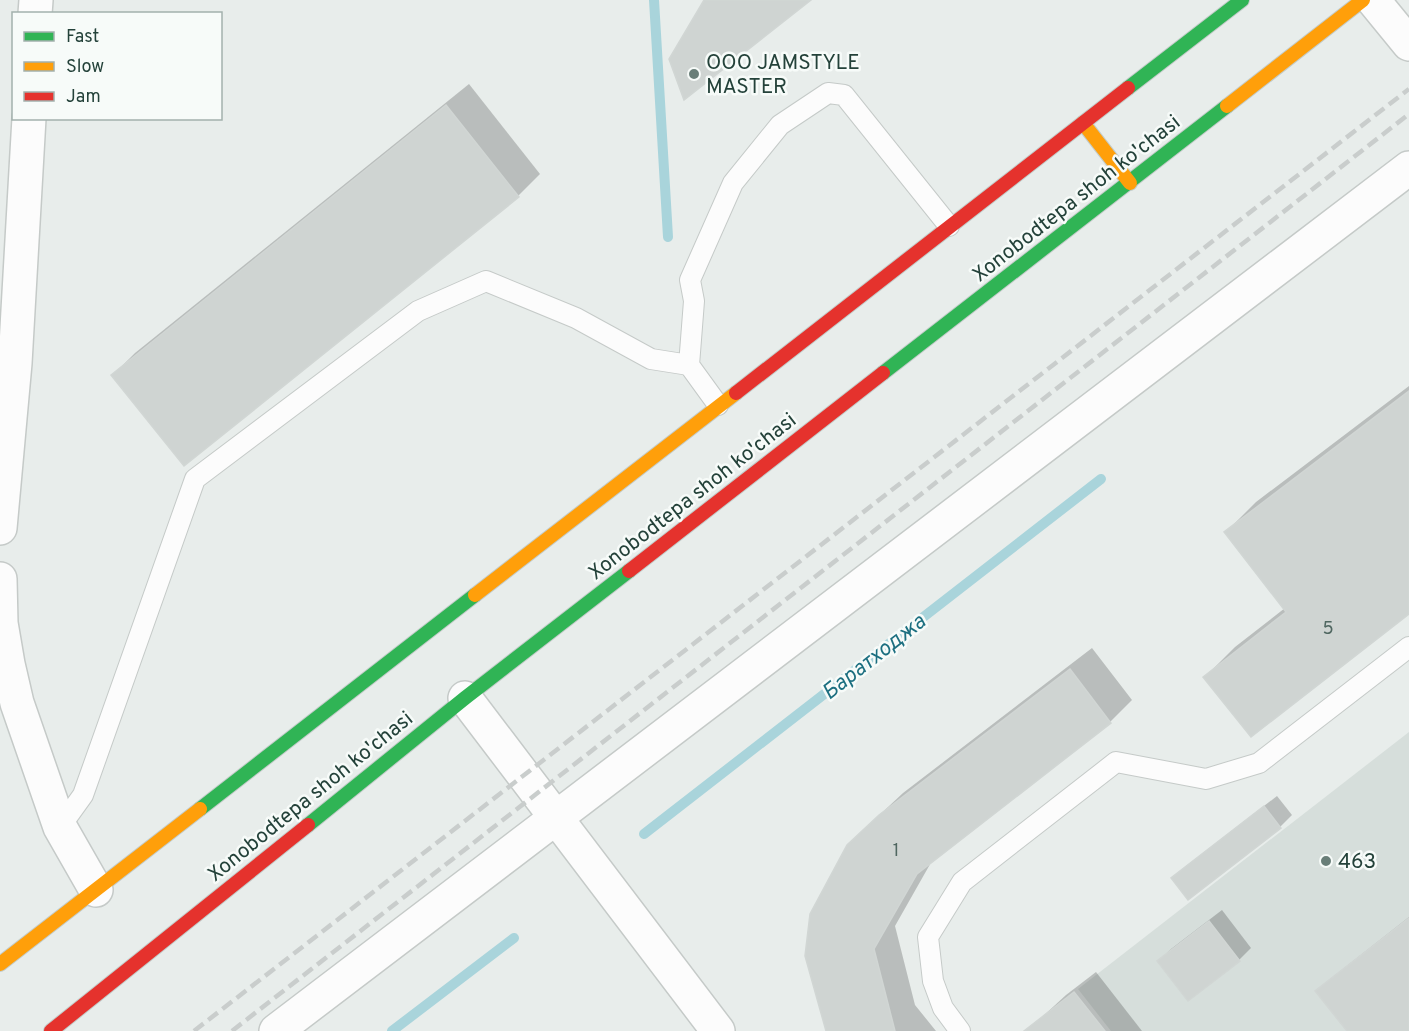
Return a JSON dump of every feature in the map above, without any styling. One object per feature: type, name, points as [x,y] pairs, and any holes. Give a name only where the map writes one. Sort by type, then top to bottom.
[{"type":"highway","points":[[0,964],[1242,0]]},
{"type":"highway","name":"Xonobodtepa shoh ko'chasi","points":[[51,1031],[465,698],[1363,0]]},
{"type":"highway","points":[[1083,123],[1130,183]]},
{"type":"street","points":[[1373,0],[1409,44]]},
{"type":"street","points":[[0,528],[7,362],[29,120]]},
{"type":"street","points":[[276,1031],[1409,168]]},
{"type":"street","points":[[0,579],[1,624],[17,703],[60,827],[96,890]]},
{"type":"street","points":[[465,698],[718,1031]]},
{"type":"lane","points":[[718,405],[689,365],[694,300],[690,280],[733,183],[780,125],[828,93],[844,95],[949,226]]},
{"type":"lane","points":[[60,827],[83,795],[195,479],[418,311],[486,281],[576,318],[651,359],[689,365]]},
{"type":"lane","points":[[960,1031],[943,1008],[933,981],[928,938],[962,882],[1116,762],[1206,779],[1259,763],[1409,647]]},
{"type":"shaded area","name":"463","points":[[1409,732],[1409,1031],[1111,1031],[1078,989]]},
{"type":"building","points":[[704,0],[811,0],[684,100],[669,59]]},
{"type":"building","points":[[446,105],[519,197],[184,466],[111,375]]},
{"type":"building","points":[[1409,391],[1409,614],[1251,737],[1203,677],[1286,612],[1224,532]]},
{"type":"building","points":[[1070,669],[1111,723],[917,874],[874,949],[895,1031],[826,1031],[805,956],[810,914],[847,845],[879,815]]},
{"type":"building","points":[[1264,806],[1281,828],[1188,900],[1171,878]]},
{"type":"building","points":[[1409,918],[1409,1031],[1347,1031],[1315,991]]},
{"type":"building","points":[[1209,921],[1240,961],[1188,1001],[1157,961]]},
{"type":"building","points":[[1074,992],[1105,1031],[1024,1031]]},
{"type":"waterway","points":[[654,0],[668,237]]},
{"type":"waterway","name":"Баратходжа","points":[[644,834],[1101,479]]},
{"type":"waterway","name":"Баратходжа","points":[[392,1031],[514,938]]},
{"type":"railway","points":[[194,1031],[1409,89]]},
{"type":"railway","points":[[232,1031],[1409,114]]},
{"type":"traffic: fast","points":[[1128,88],[1242,0]]},
{"type":"traffic: fast","points":[[883,373],[1227,106]]},
{"type":"traffic: fast","points":[[308,825],[465,698],[629,571]]},
{"type":"traffic: fast","points":[[200,809],[475,595]]},
{"type":"traffic: slow","points":[[1227,106],[1363,0]]},
{"type":"traffic: slow","points":[[1083,123],[1130,183]]},
{"type":"traffic: slow","points":[[475,595],[736,393]]},
{"type":"traffic: slow","points":[[0,964],[200,809]]},
{"type":"traffic: jam","points":[[736,393],[1128,88]]},
{"type":"traffic: jam","points":[[629,571],[883,373]]},
{"type":"traffic: jam","points":[[51,1031],[308,825]]},
{"type":"place","name":"OOO JAMSTYLE MASTER","points":[[694,74]]},
{"type":"place","name":"463","points":[[1326,861]]}]
